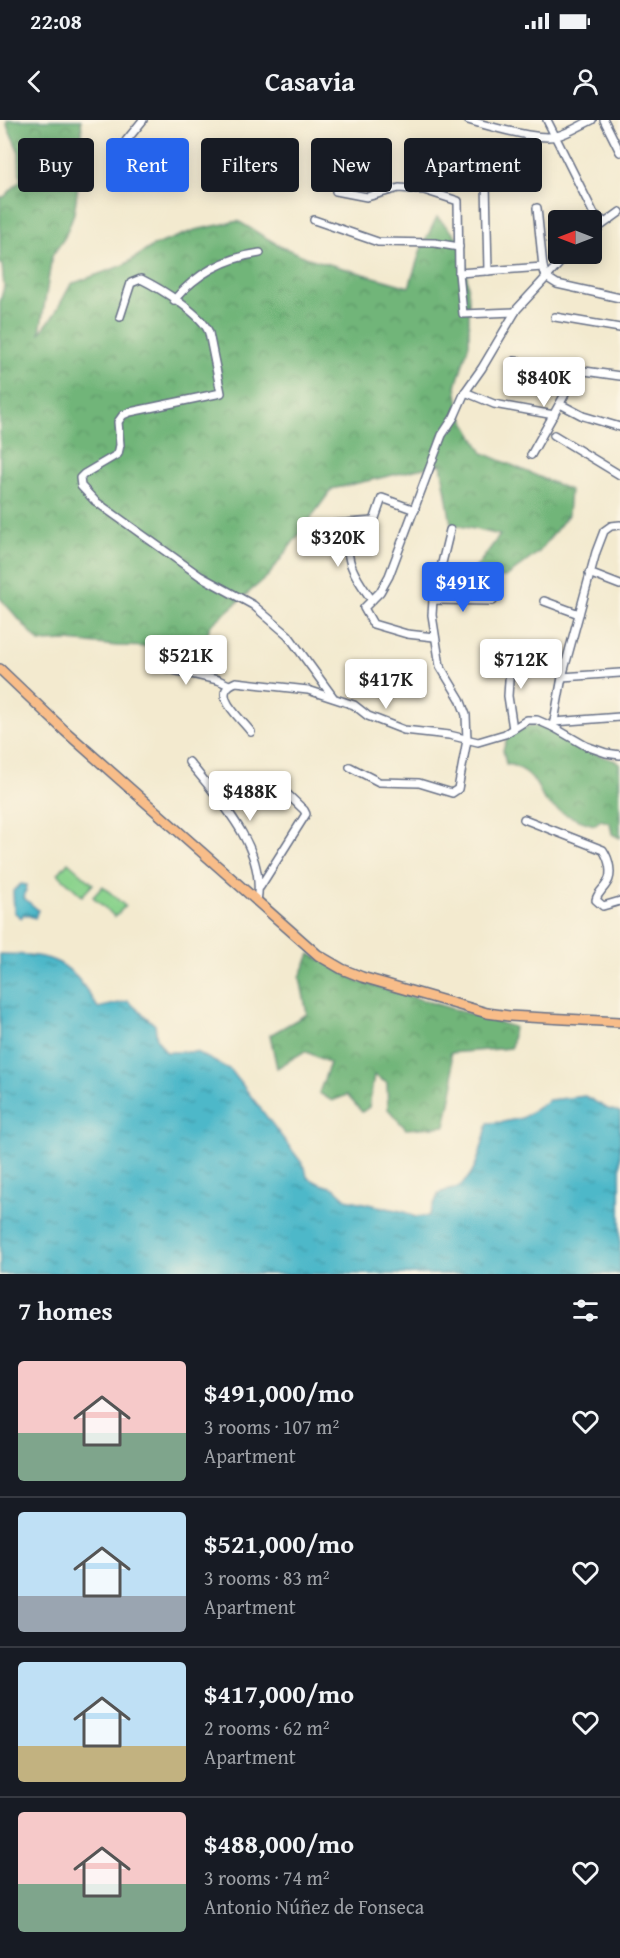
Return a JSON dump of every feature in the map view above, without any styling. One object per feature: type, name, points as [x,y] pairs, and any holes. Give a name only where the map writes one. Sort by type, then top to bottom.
[{"type":"main road","points":[[0,669],[65,731],[318,955],[342,969],[362,977],[487,1013],[620,1022]]},
{"type":"street","points":[[128,138],[143,120]]},
{"type":"street","points":[[468,120],[493,128],[556,137],[592,120]]},
{"type":"street","points":[[489,120],[493,128]]},
{"type":"street","points":[[547,120],[594,214],[604,222],[620,212]]},
{"type":"street","points":[[603,120],[620,152]]},
{"type":"street","points":[[612,137],[620,134]]},
{"type":"street","points":[[392,190],[399,188],[424,190],[458,201],[459,273],[463,314],[515,312]]},
{"type":"street","points":[[341,192],[367,197],[385,192]]},
{"type":"street","points":[[486,192],[488,271]]},
{"type":"street","points":[[537,208],[546,277],[557,284],[620,298]]},
{"type":"street","points":[[314,220],[378,242],[435,243],[459,247]]},
{"type":"street","points":[[174,300],[190,283],[210,269],[230,260],[260,253]]},
{"type":"street","points":[[434,637],[407,634],[373,624],[364,608],[389,576],[441,435],[454,417],[465,392],[515,312],[536,285],[558,264]]},
{"type":"street","points":[[459,273],[543,267]]},
{"type":"street","points":[[120,317],[132,283],[141,279],[199,317],[208,328],[221,393],[123,415],[118,422],[120,449],[118,454],[84,474],[80,478],[81,486],[95,501],[200,576],[254,605],[288,635],[333,698]]},
{"type":"street","points":[[555,317],[620,328]]},
{"type":"street","points":[[514,360],[620,376]]},
{"type":"street","points":[[531,455],[560,404],[574,368]]},
{"type":"street","points":[[465,392],[494,404],[554,415]]},
{"type":"street","points":[[560,404],[583,416],[620,427]]},
{"type":"street","points":[[554,435],[620,475]]},
{"type":"street","points":[[317,525],[374,521],[382,498],[415,510]]},
{"type":"street","points":[[346,523],[350,567],[372,600]]},
{"type":"street","points":[[554,724],[562,677],[589,573],[604,531],[611,526],[620,525]]},
{"type":"street","points":[[350,767],[379,782],[419,783],[452,793],[458,789],[467,740],[466,715],[460,699],[440,666],[432,615],[433,600],[450,530]]},
{"type":"street","points":[[589,573],[620,585]]},
{"type":"street","points":[[433,600],[493,601]]},
{"type":"street","points":[[544,602],[579,614]]},
{"type":"street","points":[[511,651],[508,696],[513,729]]},
{"type":"street","points":[[151,665],[218,680],[229,685]]},
{"type":"street","points":[[562,677],[620,672]]},
{"type":"street","points":[[251,732],[226,704],[224,696],[229,685],[236,682],[308,690],[354,705],[368,716],[404,729],[449,735],[478,742],[505,734],[527,720],[554,724],[620,717]]},
{"type":"street","points":[[554,724],[585,746],[620,755]]},
{"type":"street","points":[[189,762],[223,803],[244,835],[256,865],[260,887]]},
{"type":"street","points":[[257,901],[260,887],[306,814],[281,788]]},
{"type":"street","points":[[524,819],[603,850],[607,856],[610,876],[596,900],[605,906],[620,901]]},
{"type":"green space","points":[[7,120],[81,120],[82,134],[81,138],[18,138],[18,150]]},
{"type":"green space","points":[[18,183],[18,192],[77,192],[74,213],[65,237],[52,256],[40,333],[54,315],[71,284],[124,265],[153,246],[195,230],[238,221],[280,246],[308,258],[409,287],[421,249],[437,217],[464,244],[469,300],[469,344],[456,386],[460,413],[483,453],[570,490],[568,515],[539,552],[506,577],[469,577],[500,535],[451,524],[441,464],[332,489],[269,575],[210,626],[203,648],[117,646],[68,641],[39,642],[0,598],[0,302],[4,287],[0,263],[0,197],[4,197]]},
{"type":"green space","points":[[531,725],[543,727],[590,752],[619,762],[620,838],[612,834],[610,823],[601,820],[594,825],[557,810],[545,800],[529,776],[521,769],[506,764],[503,750],[508,736]]},
{"type":"green space","points":[[68,862],[93,884],[82,896],[58,874]]},
{"type":"green space","points":[[103,886],[125,906],[115,917],[93,897]]},
{"type":"green space","points":[[310,954],[358,981],[514,1027],[511,1048],[450,1053],[454,1083],[445,1126],[406,1129],[388,1109],[387,1083],[374,1075],[369,1107],[362,1112],[347,1095],[332,1101],[319,1093],[330,1063],[305,1051],[277,1068],[270,1035],[307,1014],[300,977]]},
{"type":"water","points":[[21,884],[27,885],[24,898],[38,910],[35,918],[24,914],[21,918],[14,912],[13,891]]},
{"type":"water","points":[[0,954],[35,956],[59,963],[78,979],[98,1008],[128,1001],[155,1025],[157,1039],[166,1052],[196,1052],[231,1070],[305,1167],[307,1177],[334,1188],[346,1199],[405,1212],[415,1217],[429,1216],[439,1193],[458,1187],[465,1182],[475,1167],[488,1123],[522,1118],[549,1100],[585,1096],[608,1109],[620,1112],[620,1274],[0,1274]]}]
